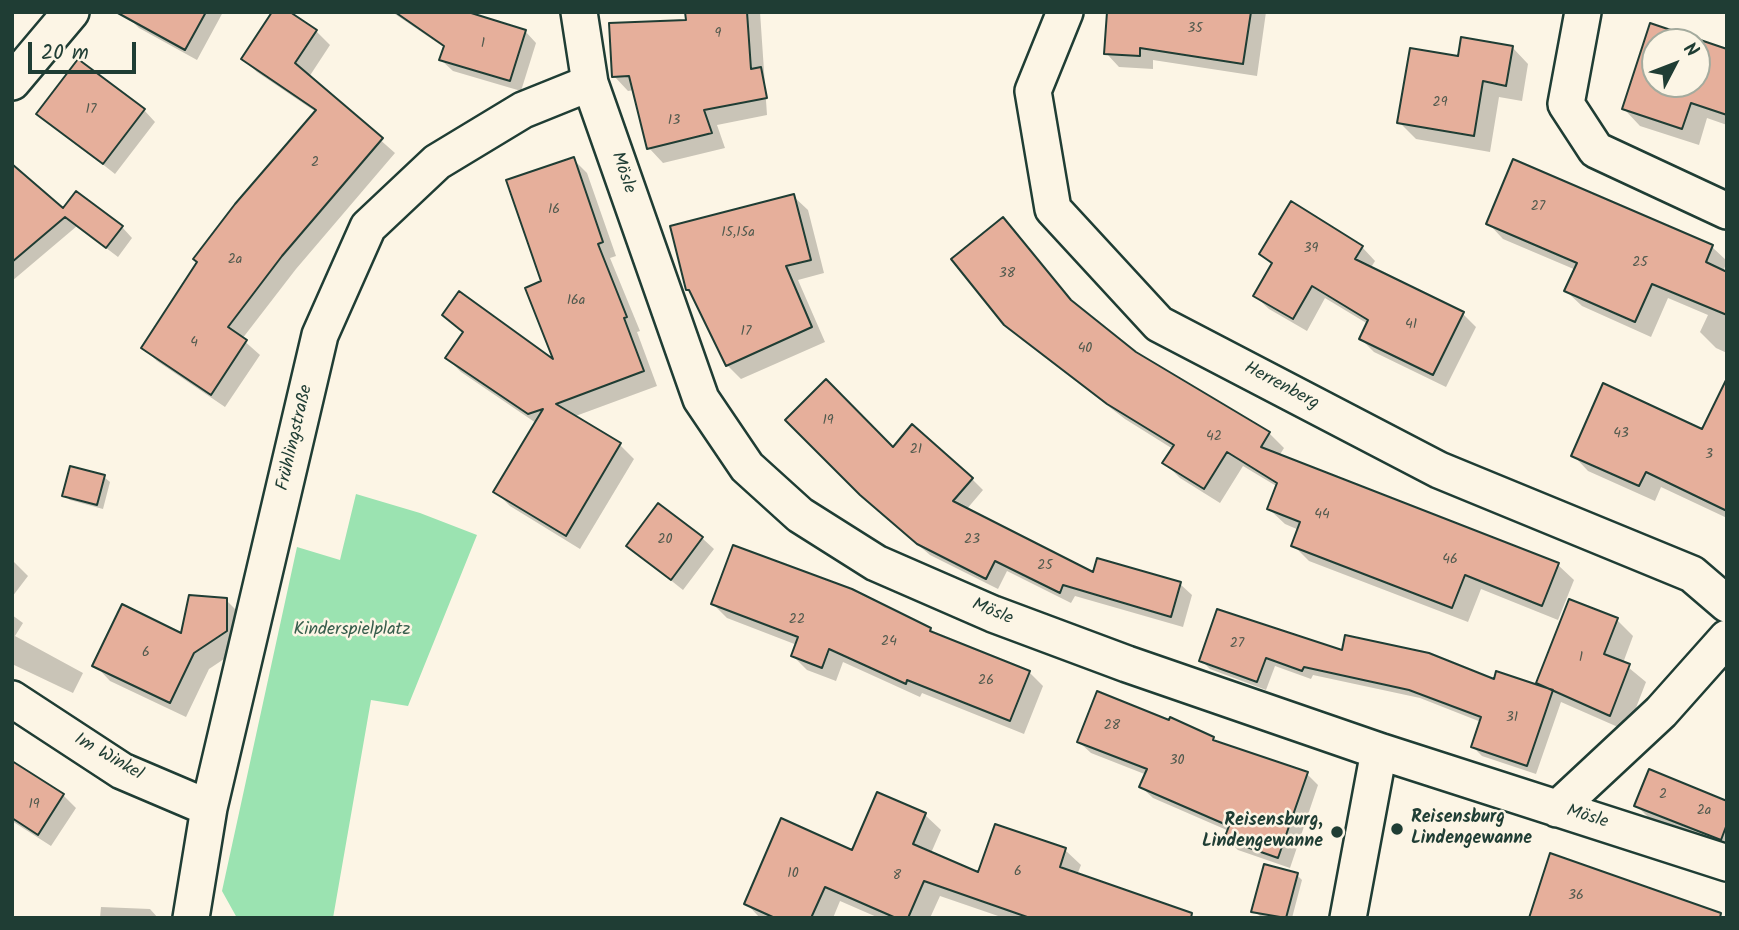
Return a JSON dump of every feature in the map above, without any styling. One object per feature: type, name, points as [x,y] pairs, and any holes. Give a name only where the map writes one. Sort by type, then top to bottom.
[{"type":"street","points":[[12,82],[71,12]]},
{"type":"street","name":"Mösle","points":[[579,12],[590,83],[701,399],[747,467],[800,515],[876,563],[993,614],[1127,664],[1379,751],[1727,863]]},
{"type":"street","name":"Herrenberg","points":[[1065,12],[1033,91],[1054,209],[1159,324],[1439,470],[1692,574],[1727,604]]},
{"type":"street","points":[[1583,12],[1566,104],[1596,150],[1727,211]]},
{"type":"street","name":"Frühlingstraße","points":[[191,918],[209,808],[320,335],[368,227],[437,162],[523,110],[590,83]]},
{"type":"street","points":[[1557,809],[1661,712],[1727,638]]},
{"type":"street","name":"Im Winkel","points":[[12,699],[122,771],[209,808]]},
{"type":"street","points":[[1348,918],[1379,751]]},
{"type":"green space","name":"Kinderspielplatz","points":[[356,494],[420,513],[477,535],[408,706],[371,700],[333,918],[237,918],[222,891],[297,547],[340,560]]},
{"type":"building","points":[[116,12],[206,12],[185,50]]},
{"type":"building","points":[[272,12],[290,12],[317,30],[295,63],[383,138],[282,256],[228,327],[247,340],[211,395],[141,348],[197,262],[193,259],[235,204],[316,110],[241,59]]},
{"type":"building","points":[[395,12],[468,12],[526,30],[510,81],[439,60],[444,46]]},
{"type":"building","points":[[685,12],[747,12],[751,69],[761,67],[767,98],[704,110],[712,133],[647,149],[629,76],[612,77],[609,23],[686,20]]},
{"type":"building","points":[[1107,12],[1251,12],[1243,64],[1140,48],[1140,56],[1104,54]]},
{"type":"building","points":[[1650,23],[1665,28],[1648,28]]},
{"type":"building","points":[[1461,37],[1513,46],[1506,86],[1483,81],[1474,136],[1397,123],[1410,48],[1458,56]]},
{"type":"building","points":[[1711,44],[1727,49],[1727,115],[1691,103],[1682,129],[1622,109],[1641,51],[1641,98],[1711,98]]},
{"type":"building","points":[[78,59],[145,109],[103,164],[36,114]]},
{"type":"building","points":[[574,157],[603,242],[598,244],[627,317],[624,318],[644,371],[556,404],[621,443],[566,536],[493,492],[543,409],[528,414],[445,358],[463,332],[442,315],[459,291],[553,359],[525,288],[541,281],[506,180]]},
{"type":"building","points":[[1513,159],[1713,245],[1706,262],[1727,272],[1727,315],[1652,284],[1635,322],[1564,291],[1577,263],[1486,224]]},
{"type":"building","points":[[12,164],[63,208],[76,191],[123,226],[106,248],[65,217],[12,262]]},
{"type":"building","points":[[794,194],[811,260],[786,266],[812,327],[726,366],[689,290],[686,290],[670,226]]},
{"type":"building","points":[[1291,201],[1363,246],[1355,259],[1464,312],[1433,375],[1359,339],[1368,320],[1312,286],[1293,319],[1253,296],[1272,263],[1259,254]]},
{"type":"building","points":[[1003,217],[1071,300],[1136,352],[1270,432],[1261,447],[1559,563],[1542,606],[1465,575],[1452,608],[1291,546],[1300,522],[1267,509],[1277,483],[1227,452],[1204,489],[1162,463],[1174,445],[1107,404],[1004,325],[951,259]]},
{"type":"building","points":[[1727,378],[1727,511],[1646,472],[1639,486],[1571,456],[1603,383],[1702,429]]},
{"type":"building","points":[[826,379],[893,447],[912,424],[973,478],[953,501],[1093,572],[1097,558],[1181,582],[1171,617],[1063,585],[1060,593],[995,561],[986,579],[917,544],[860,495],[785,420]]},
{"type":"building","points":[[70,466],[105,475],[97,505],[62,496]]},
{"type":"building","points":[[658,503],[703,537],[671,580],[626,546]]},
{"type":"building","points":[[733,545],[852,589],[931,628],[930,631],[1030,671],[1010,721],[907,680],[906,684],[829,649],[822,668],[791,656],[798,637],[711,604]]},
{"type":"building","points":[[189,595],[227,598],[227,631],[194,653],[170,703],[92,666],[122,604],[181,633]]},
{"type":"building","points":[[1569,599],[1618,618],[1604,654],[1630,664],[1610,716],[1536,683]]},
{"type":"building","points":[[1217,609],[1342,650],[1345,635],[1429,653],[1494,679],[1496,671],[1553,690],[1527,766],[1471,747],[1481,717],[1409,690],[1304,667],[1302,671],[1266,658],[1257,682],[1199,661]]},
{"type":"building","points":[[1097,691],[1169,720],[1170,717],[1214,737],[1213,740],[1308,772],[1278,858],[1224,839],[1229,826],[1139,787],[1147,769],[1077,742]]},
{"type":"building","points":[[12,761],[64,794],[38,835],[12,818]]},
{"type":"building","points":[[1649,769],[1727,801],[1727,824],[1721,840],[1634,806]]},
{"type":"building","points":[[877,792],[926,813],[913,844],[978,872],[995,824],[1066,848],[1060,867],[1192,913],[1191,918],[1030,918],[924,881],[908,918],[896,918],[825,887],[811,918],[775,918],[744,904],[781,818],[852,850]]},
{"type":"building","points":[[1550,853],[1721,913],[1720,918],[1529,918]]},
{"type":"building","points":[[1264,864],[1298,873],[1286,918],[1251,912]]},
{"type":"place","name":"Reisensburg Lindengewanne","points":[[1397,829]]},
{"type":"place","name":"Reisensburg, Lindengewanne","points":[[1337,832]]}]
